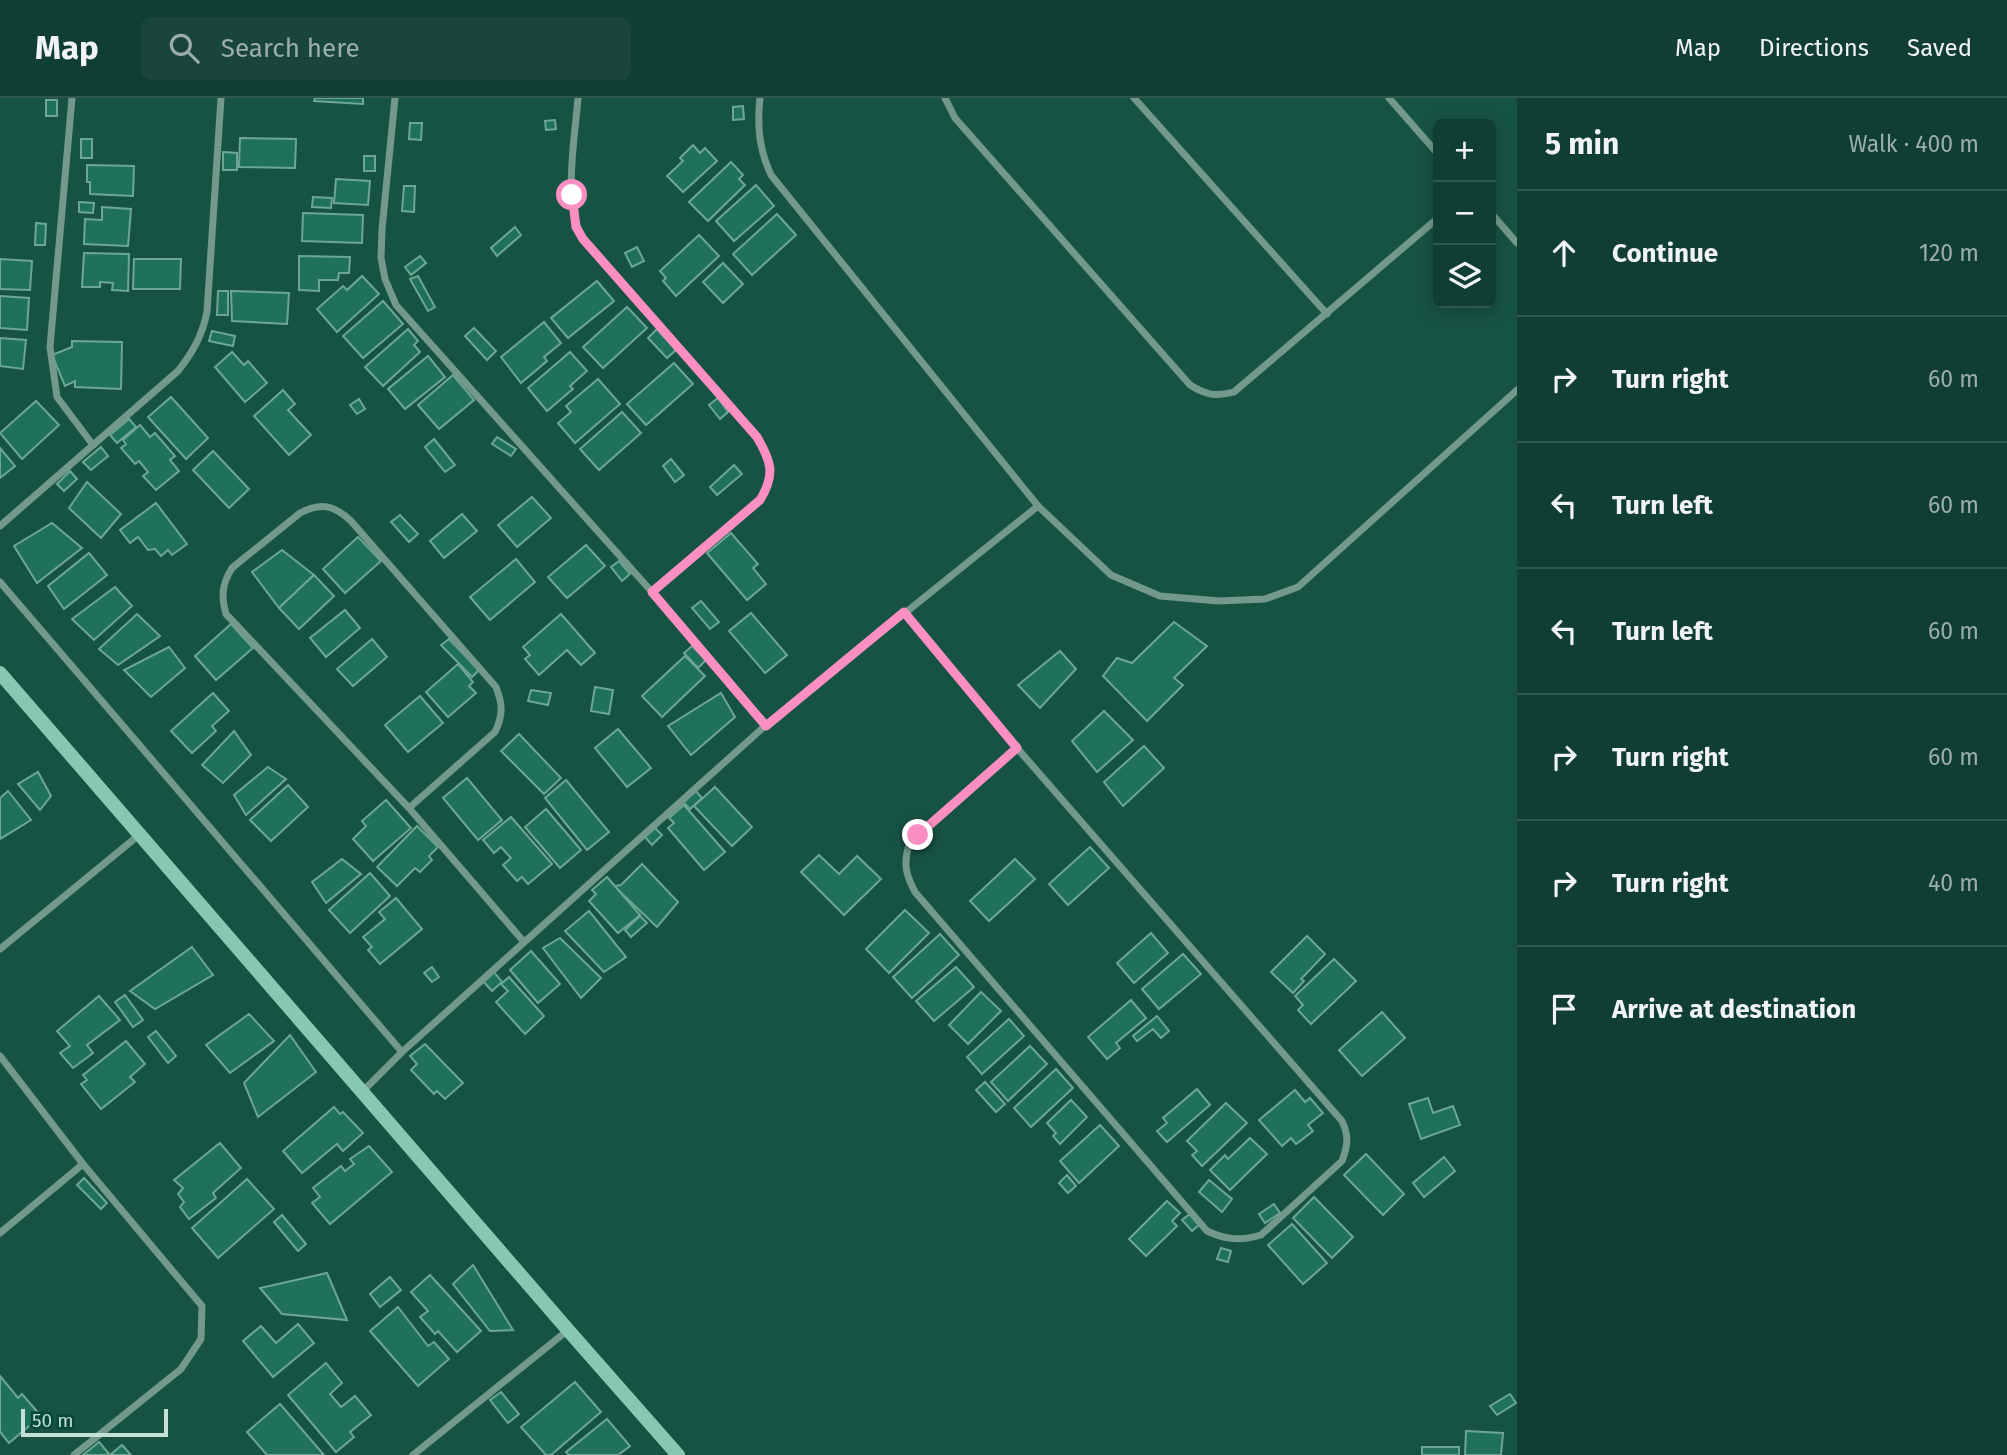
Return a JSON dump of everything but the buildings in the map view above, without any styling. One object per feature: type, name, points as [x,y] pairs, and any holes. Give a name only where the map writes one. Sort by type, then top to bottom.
[{"type":"street","points":[[72,98],[50,347],[57,397],[93,445]]},
{"type":"street","points":[[0,526],[178,371],[195,349],[207,312],[221,98]]},
{"type":"street","points":[[395,98],[381,258],[385,279],[396,305],[652,592],[766,726]]},
{"type":"street","points":[[578,98],[572,195],[576,227],[583,239],[757,437],[768,456],[771,469],[768,487],[760,500],[652,592]]},
{"type":"street","points":[[760,98],[759,136],[762,154],[771,175],[1038,506],[1111,575],[1160,597],[1219,601],[1265,599],[1298,587],[1517,390]]},
{"type":"street","points":[[945,98],[954,117],[1190,385],[1204,393],[1220,396],[1234,392],[1433,222]]},
{"type":"street","points":[[1134,98],[1327,314]]},
{"type":"street","points":[[1389,98],[1433,148]]},
{"type":"street","points":[[1496,219],[1517,243]]},
{"type":"street","points":[[409,808],[495,732],[502,717],[502,701],[496,687],[351,521],[339,510],[328,505],[313,507],[300,513],[232,568],[224,579],[222,590],[226,614],[409,808],[524,942]]},
{"type":"street","points":[[363,1091],[402,1052],[766,726],[1038,506]]},
{"type":"street","points":[[0,582],[402,1052]]},
{"type":"street","points":[[904,612],[1017,748],[1342,1121],[1348,1133],[1348,1146],[1342,1161],[1261,1235],[1248,1239],[1232,1239],[1219,1237],[1208,1231],[915,892],[906,876],[905,857],[909,845],[1017,748]]},
{"type":"street","points":[[0,673],[678,1455]]},
{"type":"street","points":[[0,949],[139,835]]},
{"type":"street","points":[[0,1056],[83,1164],[202,1306],[201,1339],[181,1369],[74,1455]]},
{"type":"street","points":[[0,1233],[83,1164]]},
{"type":"street","points":[[413,1455],[568,1331]]},
{"type":"route","points":[[572,195],[572,212],[583,239],[757,437],[768,456],[771,469],[768,487],[760,500],[652,592],[766,726],[904,612],[1017,748],[918,835]]}]
